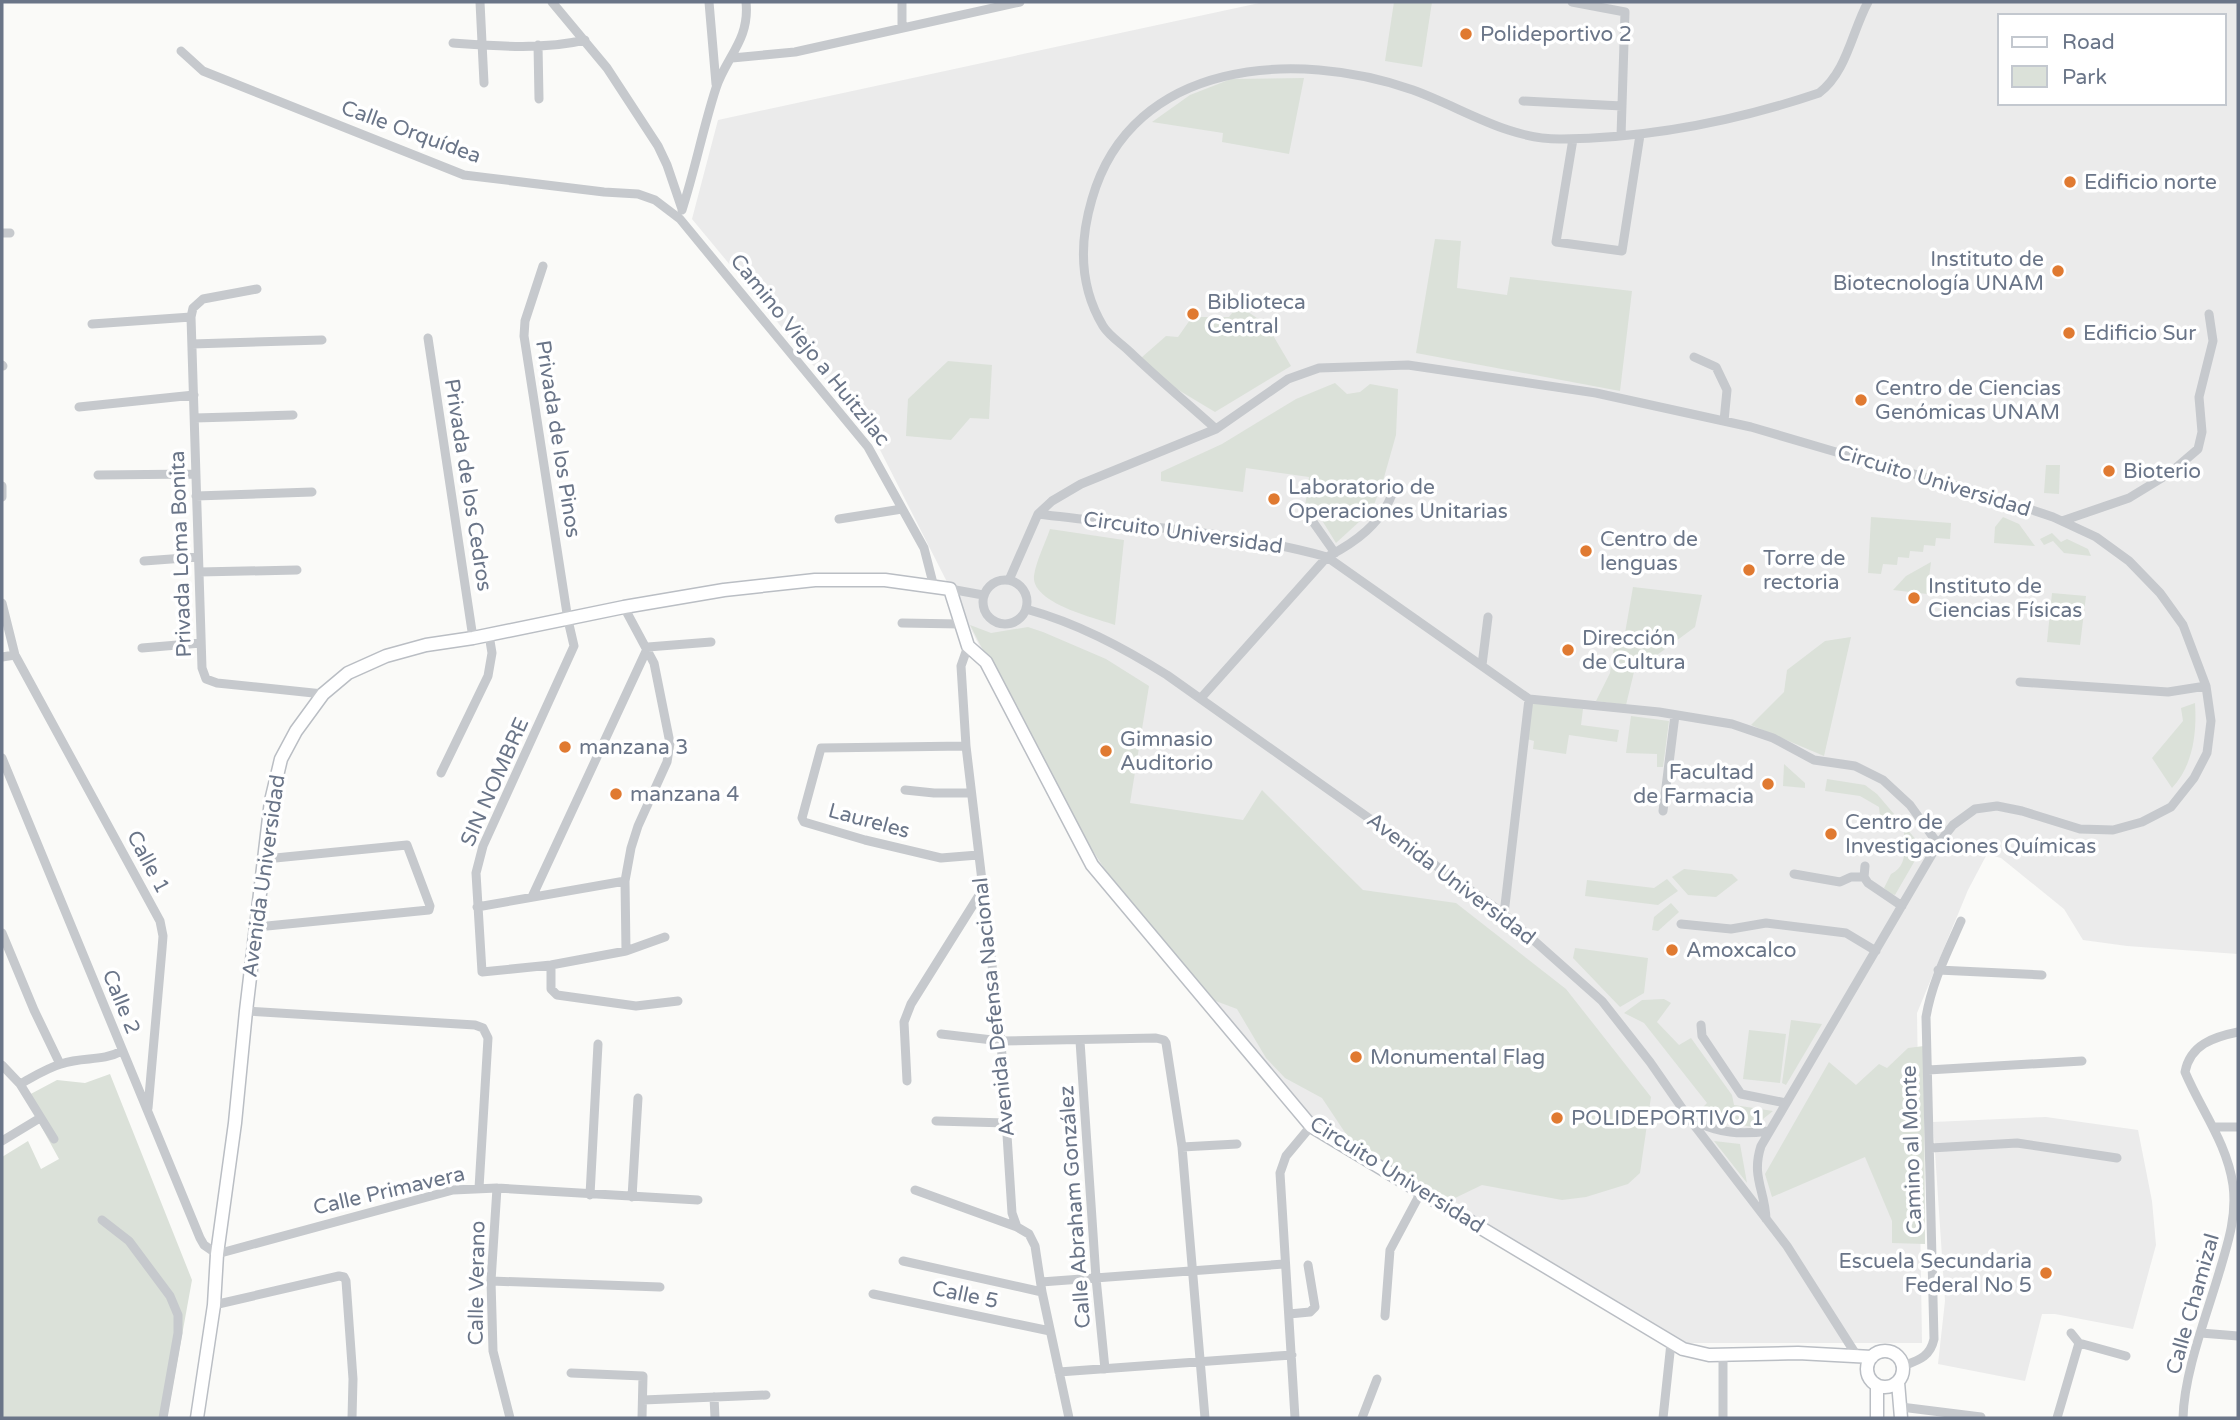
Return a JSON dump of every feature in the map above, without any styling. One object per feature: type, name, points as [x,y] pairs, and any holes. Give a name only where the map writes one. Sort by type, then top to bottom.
[{"type":"street","points":[[481,2],[484,83]]},
{"type":"street","points":[[552,2],[607,68],[658,146],[667,165],[681,214]]},
{"type":"street","points":[[709,2],[716,85]]},
{"type":"street","points":[[681,214],[716,85],[732,58],[745,26],[746,2]]},
{"type":"street","points":[[902,2],[902,27]]},
{"type":"street","points":[[732,58],[796,52],[1020,2]]},
{"type":"street","points":[[1572,2],[1625,12],[1621,136]]},
{"type":"street","points":[[1216,429],[1104,328],[1088,293],[1082,258],[1084,224],[1094,190],[1107,159],[1126,132],[1155,108],[1187,89],[1220,76],[1284,68],[1348,75],[1411,90],[1500,128],[1531,138],[1573,139],[1640,135],[1714,123],[1819,93],[1832,83],[1838,72],[1868,2]]},
{"type":"street","points":[[453,43],[538,45],[569,44],[585,40]]},
{"type":"street","points":[[538,45],[539,99]]},
{"type":"street","name":"Calle Orquídea","points":[[181,51],[203,71],[464,175],[638,194],[681,214]]},
{"type":"street","points":[[1523,101],[1622,106]]},
{"type":"street","points":[[1573,139],[1556,242],[1622,251],[1640,135]]},
{"type":"street","name":"Camino Viejo a Huitzilac","points":[[681,214],[854,428],[880,467],[924,548],[934,587]]},
{"type":"street","name":"Privada de los Pinos","points":[[543,265],[524,336],[568,620]]},
{"type":"street","points":[[92,324],[192,313],[203,299],[257,289]]},
{"type":"street","name":"Privada Loma Bonita","points":[[192,313],[201,643],[205,679],[218,683],[323,694]]},
{"type":"street","points":[[2062,521],[2129,498],[2171,473],[2197,449],[2202,432],[2199,397],[2213,341],[2209,314]]},
{"type":"street","name":"Privada de los Cedros","points":[[428,338],[473,638]]},
{"type":"street","points":[[192,344],[322,340]]},
{"type":"street","points":[[1694,357],[1716,367],[1727,390],[1724,422]]},
{"type":"street","name":"Circuito Universidad","points":[[1009,580],[1038,514],[1052,501],[1081,484],[1216,429],[1289,379],[1319,368],[1408,365],[1596,393],[1724,422],[1976,491],[2062,521],[2096,537],[2129,561],[2160,593],[2183,625],[2206,686],[2211,721],[2207,754],[2194,778],[2171,807],[2142,822],[2112,830],[2080,829],[1997,806],[1975,809],[1953,825],[1938,844],[1769,1131],[1756,1162],[1766,1219]]},
{"type":"street","points":[[79,407],[194,395]]},
{"type":"street","points":[[195,418],[293,415]]},
{"type":"street","points":[[99,475],[195,474]]},
{"type":"street","points":[[2,486],[2,497]]},
{"type":"street","points":[[196,496],[312,492]]},
{"type":"street","points":[[1201,698],[1331,555],[1368,531],[1386,510],[1392,492]]},
{"type":"street","points":[[839,519],[902,509]]},
{"type":"street","name":"Circuito Universidad","points":[[1038,514],[1198,533],[1331,555],[1529,699],[1732,724],[1773,738],[1814,760],[1855,766],[1883,780],[1910,805],[1938,844]]},
{"type":"street","points":[[1311,519],[1331,555]]},
{"type":"street","points":[[144,561],[198,558]]},
{"type":"street","points":[[199,572],[297,570]]},
{"type":"street","name":"Avenida Universidad","points":[[197,1418],[214,1305],[217,1254],[235,1123],[271,801],[281,759],[296,731],[323,694],[348,673],[386,656],[426,645],[724,590],[814,580],[885,580],[950,589]]},
{"type":"street","points":[[1009,580],[1022,587],[1026,594],[1026,609],[1016,621],[1002,624],[988,617],[984,610],[983,595],[993,582],[1009,580]]},
{"type":"street","points":[[968,646],[950,589],[983,595]]},
{"type":"street","name":"Calle 1","points":[[2,603],[15,655],[160,921],[163,936],[148,1108]]},
{"type":"street","points":[[624,607],[648,647],[654,663],[670,743],[667,762],[634,840],[625,881],[626,951]]},
{"type":"street","name":"Avenida Universidad","points":[[1026,609],[1052,616],[1116,644],[1201,698],[1504,914],[1602,1001],[1787,1247],[1857,1356]]},
{"type":"street","points":[[1482,665],[1488,617]]},
{"type":"street","name":"SIN NOMBRE","points":[[551,965],[482,972],[475,873],[483,846],[574,646],[568,620]]},
{"type":"street","points":[[902,623],[960,624]]},
{"type":"street","points":[[441,773],[488,676],[492,653],[489,635]]},
{"type":"street","points":[[648,647],[711,642]]},
{"type":"street","points":[[142,648],[201,643]]},
{"type":"street","name":"Circuito Universidad","points":[[968,646],[986,662],[1092,865],[1311,1126],[1671,1343],[1695,1353],[1798,1353],[1872,1357]]},
{"type":"street","name":"Avenida Defensa Nacional","points":[[968,646],[961,666],[965,746],[1001,1041],[1012,1213],[1017,1227],[1034,1239],[1069,1418]]},
{"type":"street","points":[[532,897],[648,647]]},
{"type":"street","points":[[2,657],[15,655]]},
{"type":"street","points":[[2020,682],[2168,692],[2206,686]]},
{"type":"street","points":[[1504,914],[1529,699]]},
{"type":"street","points":[[1663,811],[1675,715]]},
{"type":"street","name":"Laureles","points":[[965,746],[821,748],[802,818],[804,822],[865,840],[941,858],[978,855]]},
{"type":"street","name":"Calle 2","points":[[2,759],[200,1238],[204,1245],[217,1254]]},
{"type":"street","points":[[905,790],[970,793]]},
{"type":"street","points":[[257,927],[429,910],[430,906],[407,845],[265,859]]},
{"type":"street","points":[[1865,866],[1864,877],[1868,883],[1902,906]]},
{"type":"street","points":[[1794,874],[1840,882],[1851,877],[1864,877]]},
{"type":"street","points":[[477,907],[625,881]]},
{"type":"street","points":[[907,1081],[904,1022],[911,1003],[978,897]]},
{"type":"street","name":"Camino al Monte","points":[[1903,1366],[1924,1358],[1932,1350],[1934,1339],[1926,1017],[1938,970],[1961,921]]},
{"type":"street","points":[[1681,924],[1731,929],[1766,923],[1846,933],[1876,951]]},
{"type":"street","points":[[2,933],[60,1064]]},
{"type":"street","points":[[665,937],[626,951],[551,965],[551,989],[557,995],[636,1006],[678,1001]]},
{"type":"street","points":[[1938,970],[2042,975]]},
{"type":"street","points":[[246,1011],[475,1025],[483,1028],[488,1038],[479,1188]]},
{"type":"street","points":[[1702,1025],[1702,1036],[1741,1094],[1786,1103]]},
{"type":"street","name":"Calle Chamizal","points":[[2183,1418],[2183,1402],[2201,1333],[2236,1225],[2233,1185],[2226,1156],[2185,1072],[2187,1060],[2198,1046],[2238,1032]]},
{"type":"street","points":[[942,1034],[1001,1041],[1164,1040],[1182,1147],[1205,1418]]},
{"type":"street","name":"Calle Abraham González","points":[[1080,1041],[1105,1369]]},
{"type":"street","points":[[590,1195],[598,1044]]},
{"type":"street","points":[[20,1084],[60,1064],[84,1059],[105,1059],[122,1051]]},
{"type":"street","points":[[1928,1070],[2082,1061]]},
{"type":"street","points":[[2,1065],[20,1084],[54,1139]]},
{"type":"street","points":[[632,1197],[638,1098]]},
{"type":"street","points":[[2,1141],[40,1118]]},
{"type":"street","points":[[936,1121],[1007,1123]]},
{"type":"street","points":[[1691,1121],[1716,1131],[1745,1135],[1769,1131]]},
{"type":"street","points":[[1295,1418],[1280,1173],[1282,1164],[1311,1126]]},
{"type":"street","points":[[2213,1127],[2238,1127]]},
{"type":"street","points":[[1931,1148],[2017,1143],[2117,1158]]},
{"type":"street","points":[[1182,1147],[1237,1144]]},
{"type":"street","name":"Calle Primavera","points":[[217,1254],[442,1192],[497,1188],[698,1200]]},
{"type":"street","name":"Calle Verano","points":[[497,1188],[491,1281],[493,1351],[510,1418]]},
{"type":"street","points":[[915,1189],[1017,1227]]},
{"type":"street","points":[[1385,1316],[1390,1250],[1421,1192]]},
{"type":"street","points":[[102,1220],[129,1241],[170,1296],[178,1315],[178,1333],[163,1418]]},
{"type":"street","points":[[903,1261],[1042,1287],[1096,1278],[1284,1264]]},
{"type":"street","points":[[1289,1314],[1310,1312],[1315,1307],[1308,1265]]},
{"type":"street","points":[[214,1305],[344,1277],[353,1379],[352,1418]]},
{"type":"street","points":[[491,1281],[660,1287]]},
{"type":"street","name":"Calle 5","points":[[873,1294],[1050,1331]]},
{"type":"street","points":[[2071,1333],[2079,1343],[2126,1356]]},
{"type":"street","points":[[2201,1333],[2238,1336]]},
{"type":"street","points":[[1663,1418],[1671,1343]]},
{"type":"street","points":[[2057,1418],[2079,1343]]},
{"type":"street","points":[[1878,1418],[1877,1385],[1868,1372],[1872,1357],[1882,1352],[1893,1353],[1903,1366],[1898,1382],[1901,1413],[1981,1417]]},
{"type":"street","points":[[1059,1372],[1292,1355]]},
{"type":"street","points":[[1723,1355],[1723,1418]]},
{"type":"street","points":[[571,1373],[643,1376],[642,1418]]},
{"type":"street","points":[[1362,1418],[1377,1379]]},
{"type":"street","points":[[1877,1385],[1888,1387],[1898,1382]]},
{"type":"street","points":[[643,1400],[766,1395]]},
{"type":"street","points":[[714,1397],[715,1418]]},
{"type":"shaded area","points":[[1264,2],[2238,2],[2238,954],[2083,940],[2064,909],[2001,858],[1987,854],[1968,890],[1917,1013],[1922,1343],[1688,1343],[1679,1340],[1316,1126],[1100,871],[979,645],[875,440],[692,219],[718,120]]},
{"type":"shaded area","name":"Escuela Secundaria Federal No 5","points":[[2046,1117],[2138,1130],[2152,1201],[2156,1245],[2133,1329],[2055,1314],[2042,1314],[2025,1381],[1938,1364],[1945,1301],[1933,1122]]},
{"type":"green space","points":[[1394,2],[1432,2],[1422,67],[1385,61]]},
{"type":"green space","points":[[1304,78],[1289,154],[1222,142],[1223,133],[1152,122],[1190,95],[1231,79]]},
{"type":"green space","points":[[1435,239],[1461,241],[1457,288],[1507,295],[1510,277],[1632,291],[1620,391],[1416,353]]},
{"type":"green space","points":[[1238,305],[1267,325],[1291,366],[1215,412],[1170,385],[1141,358],[1166,336],[1178,337],[1192,317],[1229,317]]},
{"type":"green space","points":[[948,361],[992,365],[989,419],[970,418],[951,440],[906,436],[908,399]]},
{"type":"green space","points":[[1335,383],[1347,394],[1360,392],[1370,384],[1398,389],[1396,435],[1372,510],[1336,543],[1315,509],[1305,507],[1309,477],[1246,468],[1243,492],[1161,481],[1161,472],[1222,444],[1296,399]]},
{"type":"green space","points":[[2046,465],[2060,465],[2059,494],[2044,493]]},
{"type":"green space","points":[[1871,517],[1951,523],[1950,539],[1936,538],[1935,546],[1924,545],[1923,552],[1910,551],[1909,558],[1898,557],[1897,565],[1883,564],[1881,574],[1868,573]]},
{"type":"green space","points":[[2003,517],[2019,524],[2035,546],[1994,543],[1995,527]]},
{"type":"green space","points":[[1050,529],[1124,540],[1115,625],[1053,602],[1036,586],[1035,570]]},
{"type":"green space","points":[[2052,533],[2061,542],[2067,539],[2088,549],[2091,556],[2064,553],[2053,541],[2044,545],[2040,539]]},
{"type":"green space","points":[[1931,562],[1927,594],[1893,590],[1906,576]]},
{"type":"green space","points":[[1633,587],[1702,595],[1695,627],[1634,672],[1626,705],[1596,701],[1610,673],[1616,634],[1625,633]]},
{"type":"green space","points":[[2052,593],[2086,596],[2080,645],[2047,642]]},
{"type":"green space","points":[[970,625],[991,633],[1028,627],[1043,632],[1106,659],[1149,686],[1130,803],[1243,820],[1262,790],[1363,890],[1456,903],[1566,989],[1651,1097],[1640,1173],[1628,1184],[1586,1197],[1562,1200],[1482,1185],[1455,1198],[1433,1194],[1354,1146],[1322,1098],[1285,1078],[1266,1058],[1237,1009],[1205,997],[1106,871],[1063,805]]},
{"type":"green space","points":[[1851,637],[1824,756],[1751,725],[1784,692],[1787,670],[1825,641]]},
{"type":"green space","points":[[1532,702],[1583,709],[1581,725],[1619,730],[1617,742],[1569,735],[1566,754],[1533,749],[1534,741],[1527,739]]},
{"type":"green space","points":[[2195,703],[2192,748],[2185,770],[2172,788],[2152,758],[2183,721],[2181,708]]},
{"type":"green space","points":[[1631,716],[1669,721],[1663,767],[1657,767],[1657,754],[1626,753]]},
{"type":"green space","points":[[1784,764],[1805,783],[1805,788],[1783,786]]},
{"type":"green space","points":[[1827,779],[1865,785],[1877,794],[1918,842],[1917,857],[1895,895],[1884,888],[1891,874],[1901,866],[1905,848],[1904,829],[1881,825],[1879,807],[1860,796],[1825,791]]},
{"type":"green space","points":[[1684,869],[1732,874],[1738,880],[1716,897],[1688,895],[1672,877]]},
{"type":"green space","points":[[1667,879],[1678,891],[1658,905],[1585,896],[1587,880],[1654,888]]},
{"type":"green space","points":[[1671,903],[1679,912],[1658,931],[1652,930],[1654,917]]},
{"type":"green space","points":[[1575,948],[1648,958],[1644,993],[1620,1007],[1573,958]]},
{"type":"green space","points":[[1664,999],[1671,1003],[1657,1022],[1679,1045],[1691,1038],[1732,1095],[1734,1105],[1773,1111],[1753,1127],[1712,1120],[1701,1109],[1707,1103],[1644,1023],[1624,1013],[1642,1000]]},
{"type":"green space","points":[[1791,1020],[1822,1024],[1786,1085],[1782,1083]]},
{"type":"green space","points":[[1749,1030],[1786,1034],[1780,1083],[1743,1079]]},
{"type":"green space","points":[[1924,1046],[1925,1244],[1892,1243],[1892,1221],[1865,1157],[1772,1197],[1765,1174],[1829,1062],[1856,1085],[1879,1064],[1887,1068],[1908,1048]]},
{"type":"green space","points":[[110,1074],[192,1280],[167,1418],[2,1418],[2,1157],[28,1141],[41,1169],[59,1159],[25,1097],[57,1080],[85,1083]]},
{"type":"green space","points":[[1714,1141],[1740,1144],[1747,1183]]},
{"type":"place","name":"Polideportivo 2","points":[[1466,34]]},
{"type":"place","name":"Edificio norte","points":[[2070,182]]},
{"type":"place","name":"Instituto de Biotecnología UNAM","points":[[2058,271]]},
{"type":"place","name":"Biblioteca Central","points":[[1193,314]]},
{"type":"place","name":"Edificio Sur","points":[[2069,333]]},
{"type":"place","name":"Centro de Ciencias Genómicas UNAM","points":[[1861,400]]},
{"type":"place","name":"Bioterio","points":[[2109,471]]},
{"type":"place","name":"Laboratorio de Operaciones Unitarias","points":[[1274,499]]},
{"type":"place","name":"Centro de lenguas","points":[[1586,551]]},
{"type":"place","name":"Torre de rectoria","points":[[1749,570]]},
{"type":"place","name":"Instituto de Ciencias Físicas","points":[[1914,598]]},
{"type":"place","name":"Dirección de Cultura","points":[[1568,650]]},
{"type":"place","name":"manzana 3","points":[[565,747]]},
{"type":"place","name":"Gimnasio Auditorio","points":[[1106,751]]},
{"type":"place","name":"Facultad de Farmacia","points":[[1768,784]]},
{"type":"place","name":"manzana 4","points":[[616,794]]},
{"type":"place","name":"Centro de Investigaciones Químicas","points":[[1831,834]]},
{"type":"place","name":"Amoxcalco","points":[[1672,950]]},
{"type":"place","name":"Monumental Flag","points":[[1356,1057]]},
{"type":"place","name":"POLIDEPORTIVO 1","points":[[1557,1118]]},
{"type":"place","name":"Escuela Secundaria Federal No 5","points":[[2046,1273]]}]
